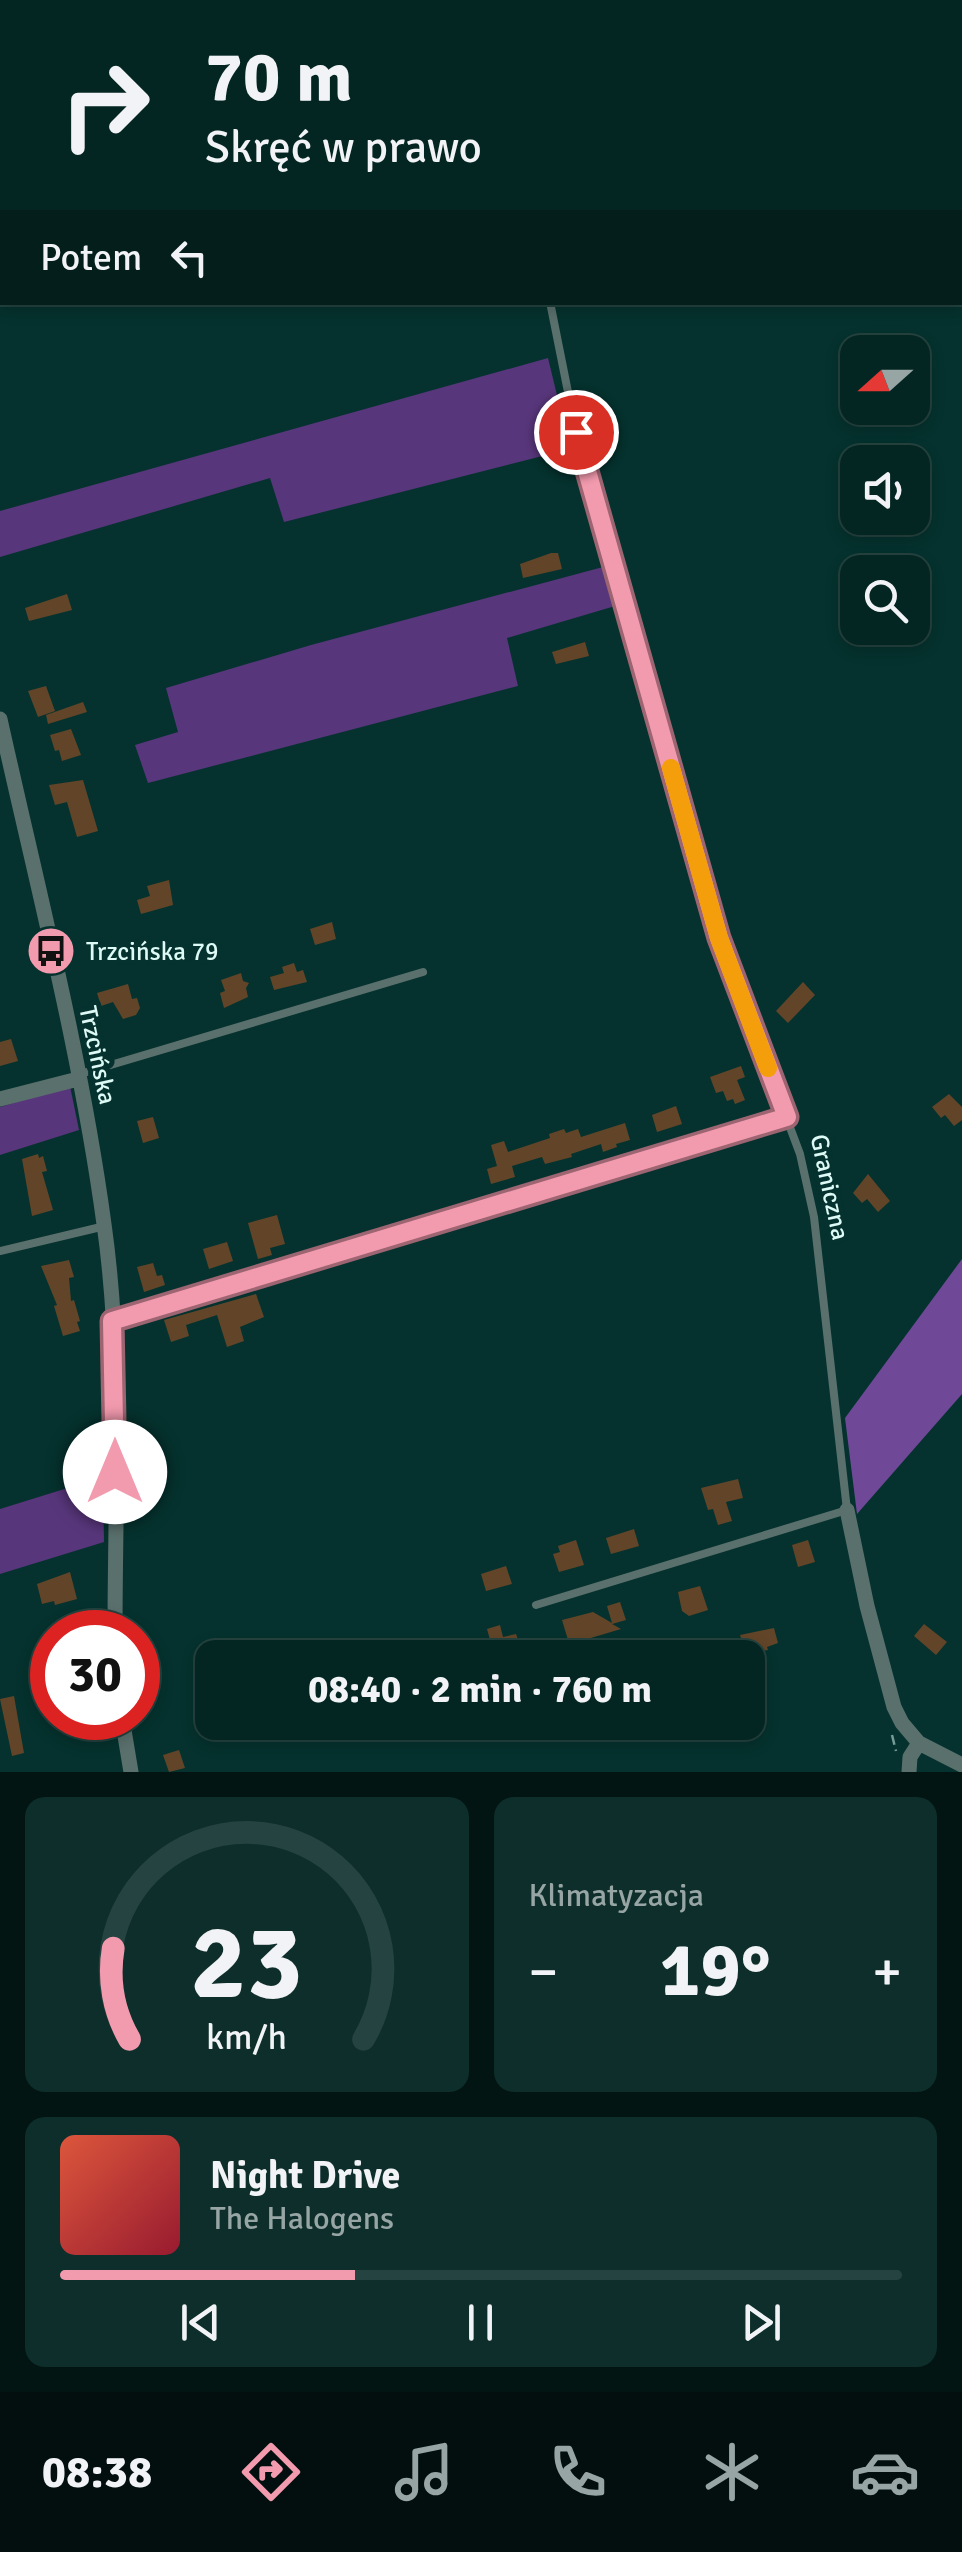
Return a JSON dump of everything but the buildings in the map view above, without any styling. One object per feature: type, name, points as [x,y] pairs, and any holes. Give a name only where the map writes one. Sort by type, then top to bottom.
[{"type":"street","name":"Trzcińska","points":[[0,719],[7,786],[77,1077],[104,1226],[115,1396],[115,1610]]},
{"type":"street","points":[[0,1099],[77,1077]]},
{"type":"street","name":"Graniczna","points":[[846,1510],[887,1684],[902,1722],[919,1743]]},
{"type":"street","points":[[126,1740],[132,1772]]},
{"type":"street","points":[[909,1772],[910,1756],[919,1743],[962,1765]]},
{"type":"lane","name":"Graniczna","points":[[551,305],[580,448],[719,938],[800,1154],[814,1217],[846,1510]]},
{"type":"lane","points":[[77,1077],[423,972]]},
{"type":"lane","points":[[112,1321],[787,1117]]},
{"type":"lane","points":[[0,1250],[104,1226]]},
{"type":"lane","points":[[536,1605],[846,1510]]},
{"type":"shaded area","points":[[548,358],[570,449],[284,522],[270,478],[0,557],[0,511]]},
{"type":"shaded area","points":[[603,567],[615,606],[507,638],[518,686],[148,783],[135,745],[178,732],[166,688]]},
{"type":"shaded area","points":[[70,1086],[79,1130],[0,1155],[0,1107]]},
{"type":"shaded area","points":[[962,1259],[962,1394],[857,1514],[845,1418]]},
{"type":"shaded area","points":[[103,1477],[104,1542],[0,1574],[0,1509]]},
{"type":"slow traffic","points":[[671,768],[719,938],[768,1068]]},
{"type":"place","name":"Trzcińska 79","points":[[51,951]]},
{"type":"route","points":[[115,1472],[112,1321],[787,1117],[719,938],[576,432]]}]
